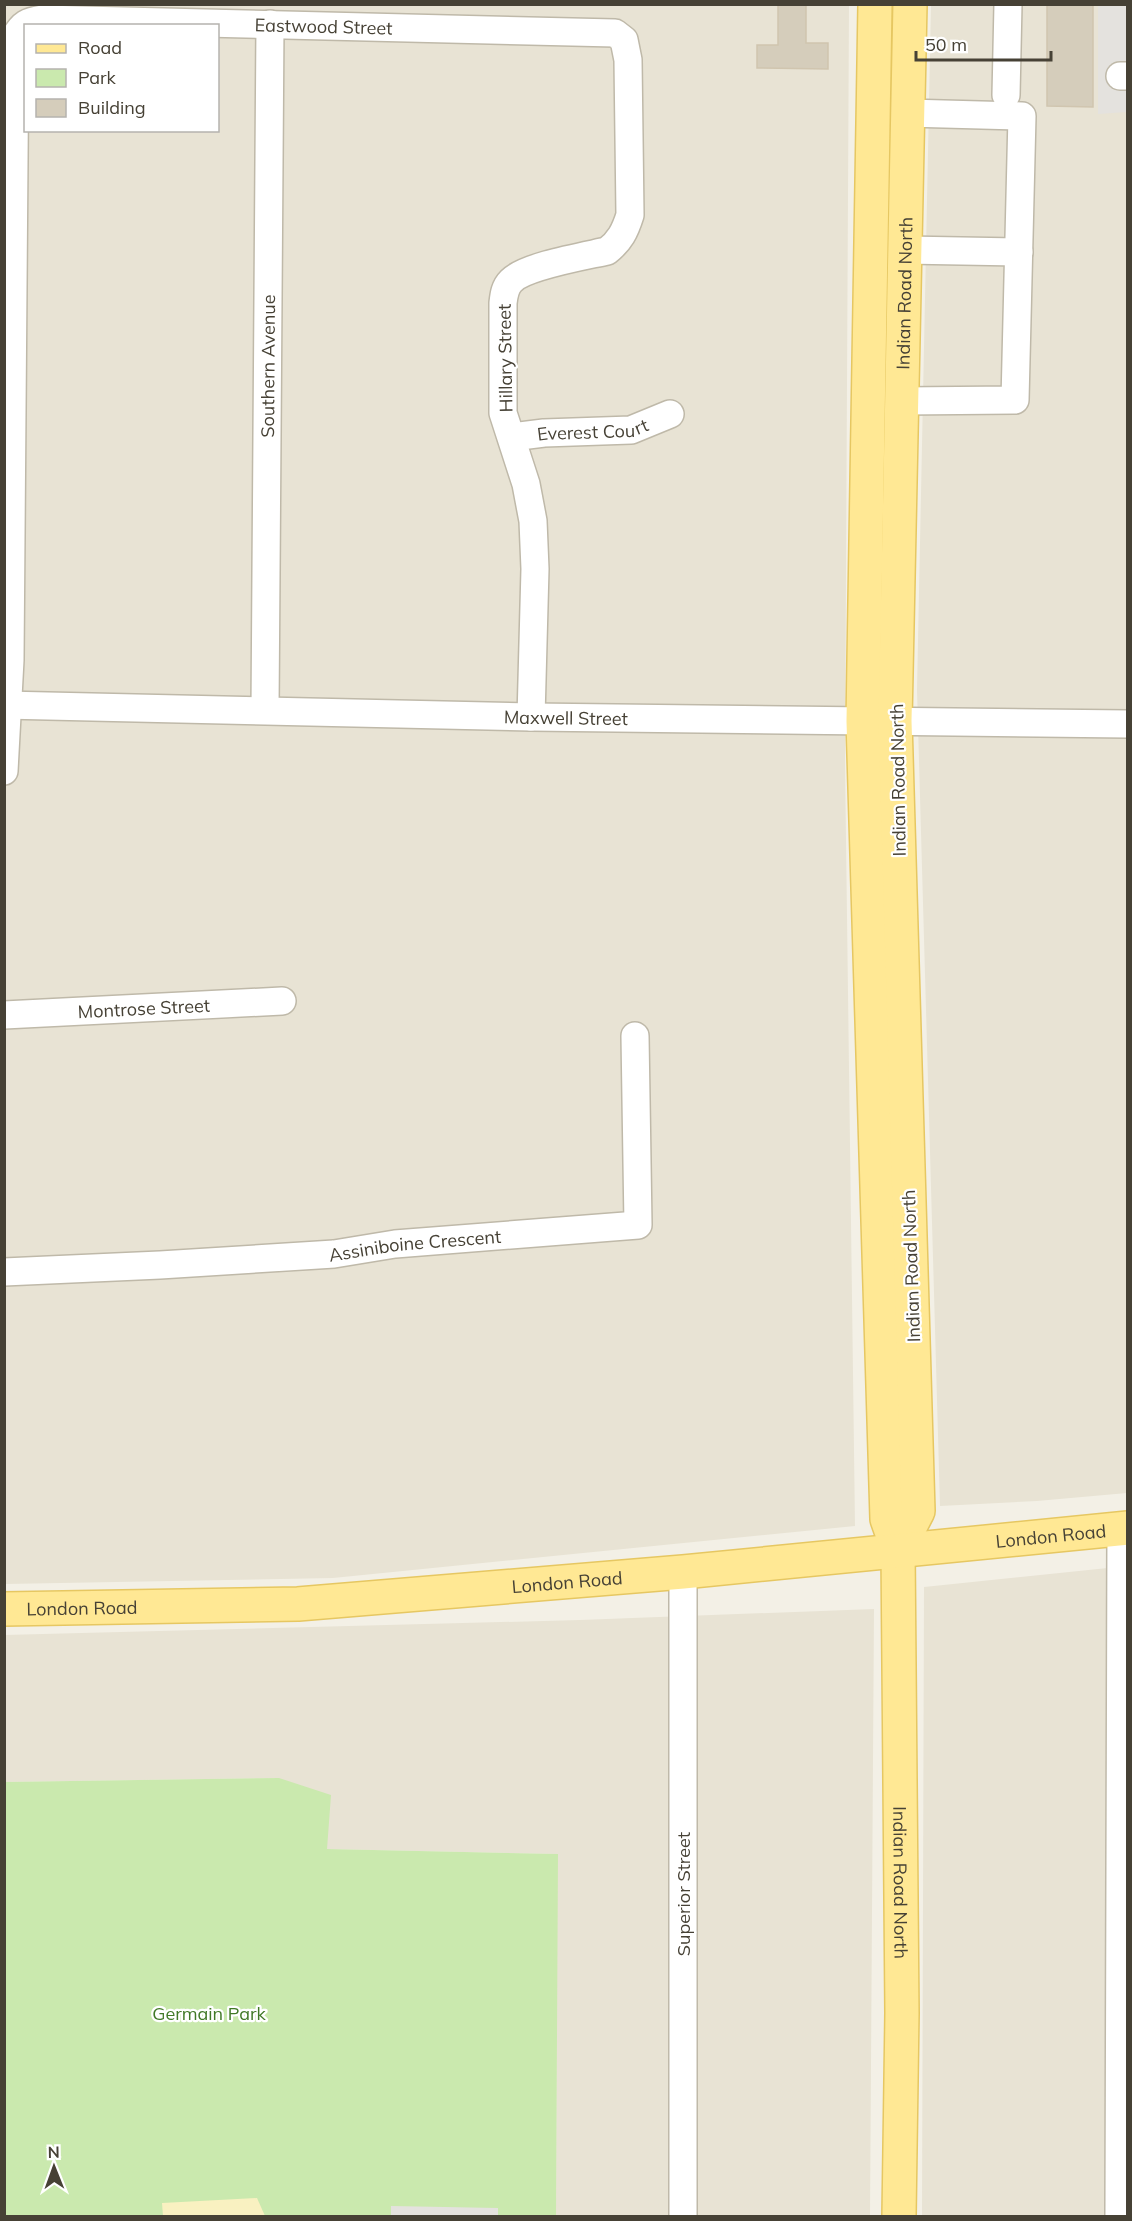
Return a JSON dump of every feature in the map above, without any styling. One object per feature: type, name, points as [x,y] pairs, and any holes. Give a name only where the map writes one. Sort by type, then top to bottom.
[{"type":"main road","name":"Indian Road North","points":[[874,4],[879,721],[918,1511],[898,1550],[902,2013],[899,2217]]},
{"type":"main road","name":"Indian Road North","points":[[879,721],[902,401],[909,4]]},
{"type":"main road","name":"London Road","points":[[4,1609],[298,1604],[683,1572],[1124,1528]]},
{"type":"street","points":[[1006,94],[1008,4]]},
{"type":"street","name":"Eastwood Street","points":[[24,24],[42,19],[149,13],[270,24],[615,33],[624,40]]},
{"type":"street","name":"Eastwood Street","points":[[9,218],[15,37],[24,24]]},
{"type":"street","name":"Southern Avenue","points":[[265,710],[270,24]]},
{"type":"street","name":"Hillary Street","points":[[531,717],[535,569],[533,521],[526,484],[503,413],[503,303],[505,290],[511,280],[523,272],[607,251],[616,244],[625,231],[630,215],[628,60],[624,40]]},
{"type":"street","points":[[902,401],[1015,400],[1022,116],[907,113]]},
{"type":"street","points":[[4,771],[5,705],[10,660],[9,218]]},
{"type":"street","points":[[905,250],[1019,252]]},
{"type":"street","name":"Everest Court","points":[[512,437],[543,433],[631,430],[670,414]]},
{"type":"street","name":"Maxwell Street","points":[[5,705],[531,717],[1128,724]]},
{"type":"street","name":"Montrose Street","points":[[4,1015],[282,1001]]},
{"type":"street","name":"Assiniboine Crescent","points":[[4,1272],[334,1254],[395,1244],[638,1225],[634,1036]]},
{"type":"street","points":[[1119,2217],[1124,1892],[1124,1528]]},
{"type":"street","name":"Superior Street","points":[[683,1572],[683,2217]]},
{"type":"shaded area","points":[[4,5],[849,5],[845,763],[855,1526],[333,1578],[5,1584]]},
{"type":"shaded area","points":[[931,5],[1128,5],[1127,1493],[940,1506],[917,690]]},
{"type":"shaded area","points":[[1098,5],[1127,5],[1127,112],[1098,114]]},
{"type":"shaded area","points":[[1127,1566],[1127,2216],[922,2216],[924,1587]]},
{"type":"shaded area","points":[[874,1609],[870,2216],[556,2216],[557,1854],[327,1849],[279,1778],[5,1782],[4,1635],[580,1620]]},
{"type":"shaded area","points":[[391,2206],[498,2208],[498,2216],[391,2216]]},
{"type":"green space","name":"Germain Park","points":[[279,1778],[331,1795],[327,1849],[558,1854],[556,2216],[5,2216],[4,1782]]},
{"type":"sand","points":[[257,2198],[265,2216],[163,2216],[162,2203]]},
{"type":"building","points":[[778,4],[806,4],[806,43],[828,43],[828,69],[757,68],[757,45],[778,45]]},
{"type":"building","points":[[1047,4],[1093,4],[1093,107],[1047,106]]}]
